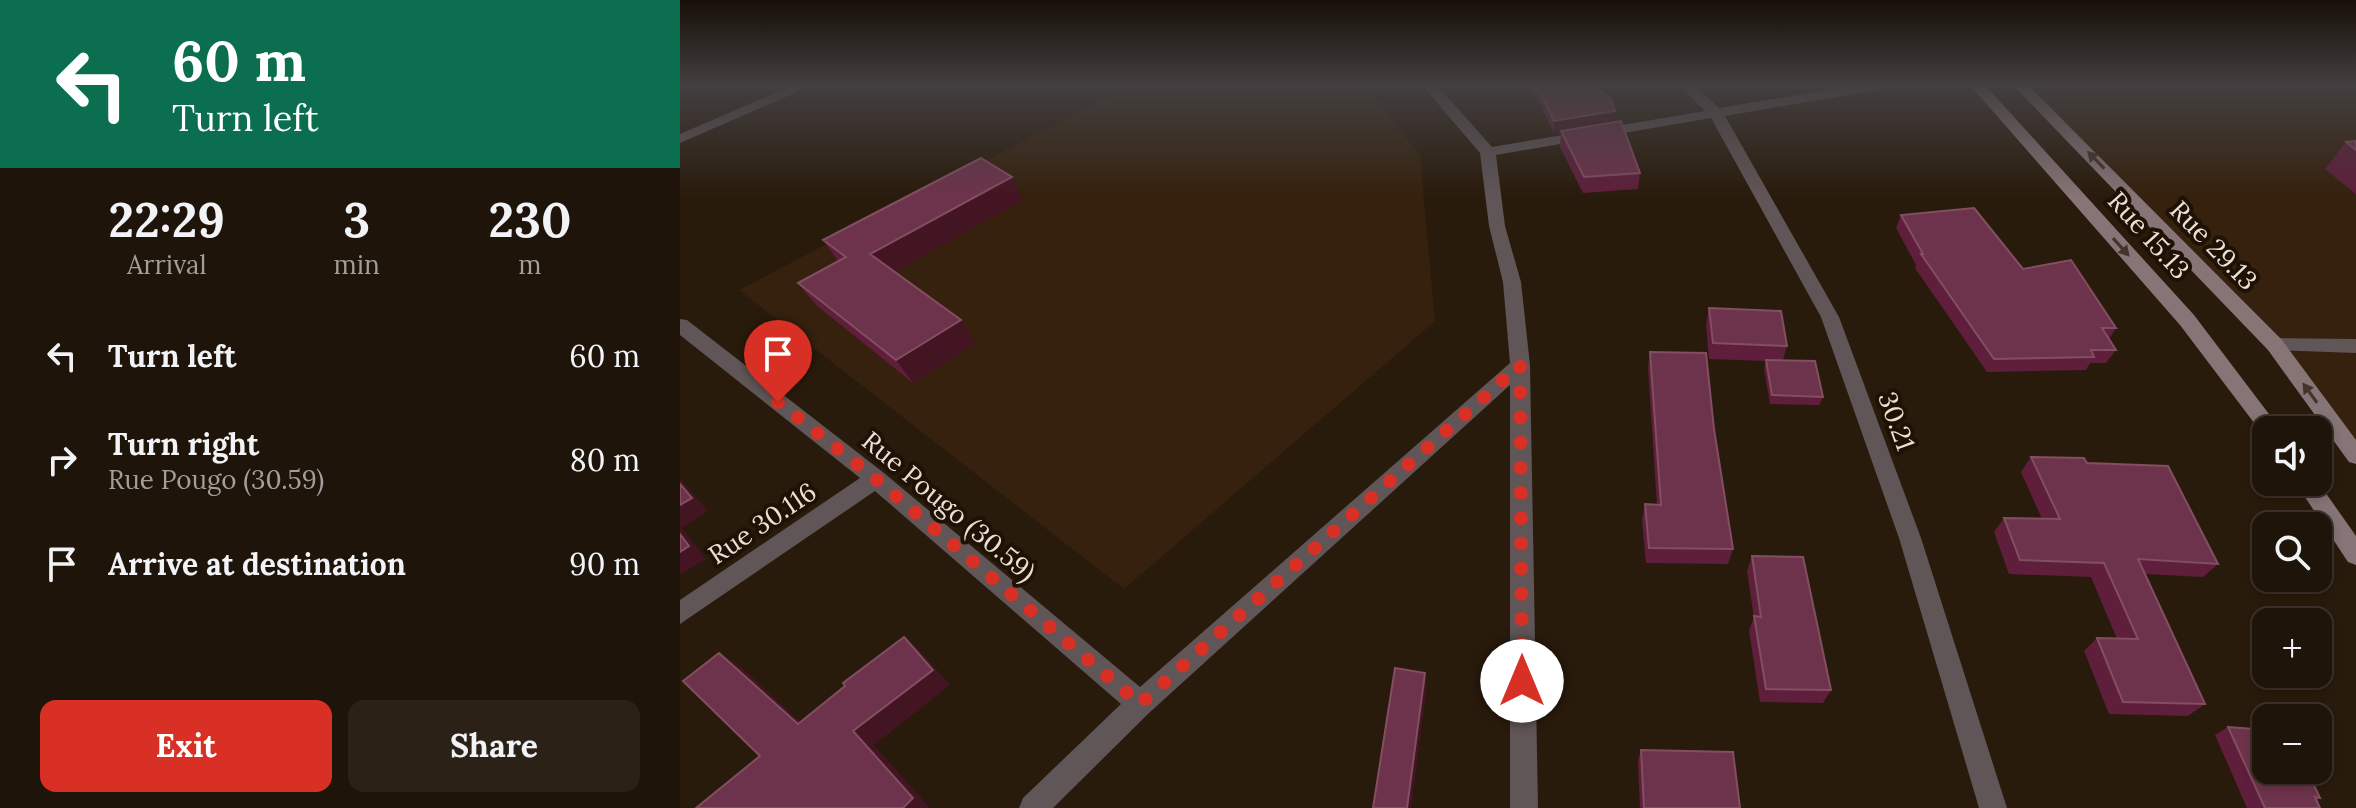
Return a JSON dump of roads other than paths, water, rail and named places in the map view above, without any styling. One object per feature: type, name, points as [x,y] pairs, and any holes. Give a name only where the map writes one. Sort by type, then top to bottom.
[{"type":"main road","name":"Rue 15.13","points":[[2010,122],[2187,320],[2260,416]]},
{"type":"main road","name":"Rue 29.13","points":[[2056,122],[2275,345],[2356,456]]},
{"type":"main road","points":[[2316,496],[2356,555]]},
{"type":"street","points":[[680,139],[720,122]]},
{"type":"street","points":[[1461,122],[1488,152],[1497,226],[1512,282],[1520,365],[1524,808]]},
{"type":"street","points":[[1488,152],[1660,122]]},
{"type":"street","name":"30.21","points":[[1720,122],[1830,317],[1910,538],[1993,808]]},
{"type":"street","name":"Rue Pougo (30.59)","points":[[680,325],[876,479],[1140,704]]},
{"type":"street","points":[[2275,345],[2356,346]]},
{"type":"street","points":[[1033,808],[1140,704],[1520,365]]},
{"type":"street","name":"Rue 30.116","points":[[680,613],[876,479]]}]
